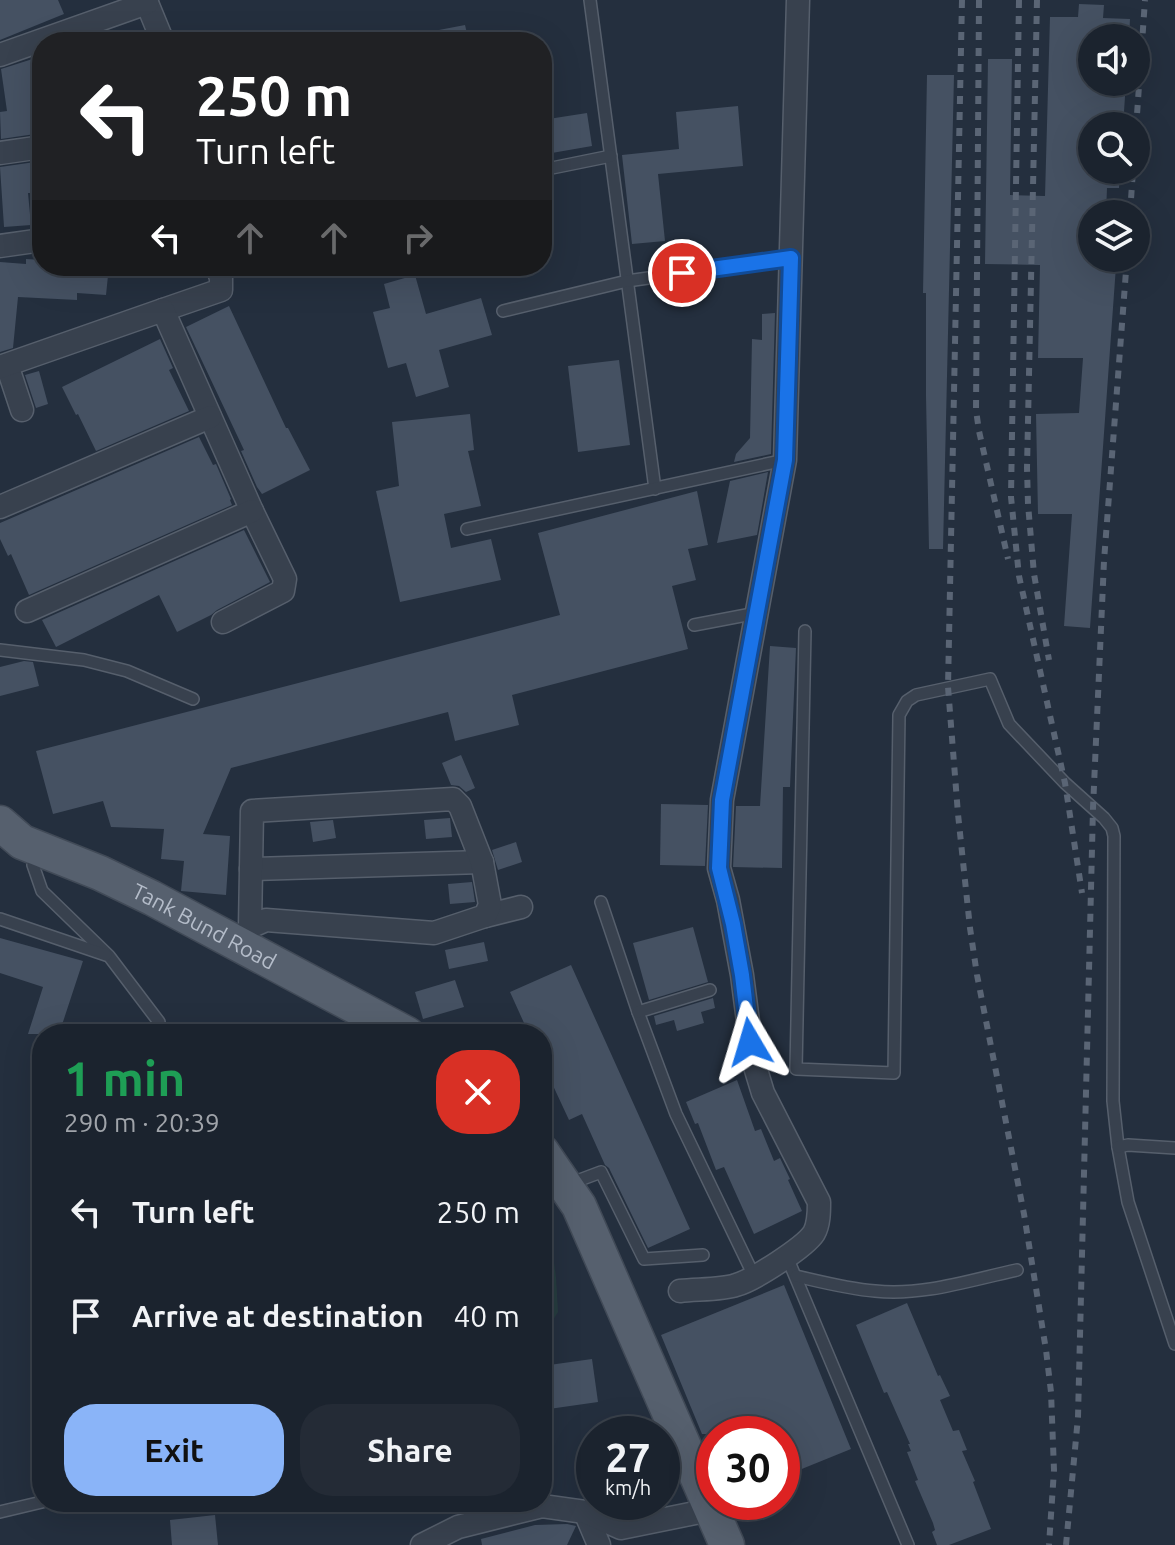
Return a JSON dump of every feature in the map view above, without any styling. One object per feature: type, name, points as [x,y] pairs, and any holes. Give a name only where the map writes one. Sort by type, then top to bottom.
[{"type":"main road","name":"Tank Bund Road","points":[[0,823],[22,842],[244,936],[390,1024]]},
{"type":"main road","name":"Tank Bund Road","points":[[0,849],[17,860],[97,883],[133,900],[366,1024]]},
{"type":"main road","points":[[554,1179],[696,1503]]},
{"type":"main road","points":[[554,1179],[579,1206],[727,1545]]},
{"type":"main road","points":[[704,1520],[715,1545]]},
{"type":"street","points":[[680,1291],[736,1285],[754,1276],[792,1267],[813,1233],[819,1216],[819,1202],[763,1093],[753,1060],[740,963],[719,868],[722,800],[785,460],[798,0]]},
{"type":"street","points":[[63,32],[146,2],[159,32]]},
{"type":"street","points":[[0,55],[32,43]]},
{"type":"street","points":[[0,153],[32,148]]},
{"type":"street","points":[[0,246],[32,241]]},
{"type":"street","points":[[22,410],[3,366],[221,290],[220,276]]},
{"type":"street","points":[[163,310],[285,579],[283,591],[223,622]]},
{"type":"street","points":[[0,507],[210,417]]},
{"type":"street","points":[[27,611],[252,511]]},
{"type":"street","points":[[244,936],[251,869],[252,811],[453,799],[460,806],[482,862],[490,905],[485,916]]},
{"type":"street","points":[[251,869],[482,862]]},
{"type":"street","points":[[244,936],[266,920],[434,933],[521,907]]},
{"type":"street","points":[[552,1507],[576,1511]]},
{"type":"street","points":[[422,1545],[458,1527],[518,1512]]},
{"type":"street","points":[[588,1520],[599,1545]]},
{"type":"street","points":[[603,1520],[621,1528],[660,1520]]},
{"type":"lane","points":[[590,0],[655,489]]},
{"type":"lane","points":[[552,168],[611,156]]},
{"type":"lane","points":[[503,311],[627,281],[791,258]]},
{"type":"lane","points":[[467,529],[785,460]]},
{"type":"lane","points":[[694,625],[757,612]]},
{"type":"lane","points":[[805,631],[796,1069],[894,1073],[899,715],[907,701],[916,695],[990,679],[1009,724],[1065,783],[1108,822],[1114,836],[1113,1101],[1118,1147],[1128,1202],[1175,1344]]},
{"type":"lane","points":[[0,650],[84,660],[127,671],[193,699]]},
{"type":"lane","points":[[33,865],[42,891],[109,956],[159,1024]]},
{"type":"lane","points":[[601,902],[676,1114],[754,1276]]},
{"type":"lane","points":[[0,919],[109,956]]},
{"type":"lane","points":[[638,1012],[710,990]]},
{"type":"lane","points":[[1118,1147],[1175,1148]]},
{"type":"lane","points":[[554,1179],[601,1172],[644,1259],[703,1255]]},
{"type":"lane","points":[[792,1267],[876,1292],[922,1291],[957,1286],[1017,1270]]},
{"type":"lane","points":[[792,1267],[908,1545]]},
{"type":"lane","points":[[0,1512],[32,1504]]},
{"type":"green space","points":[[552,1248],[556,1277],[558,1312],[552,1322]]},
{"type":"building","points":[[0,0],[58,0],[64,14],[0,40]]},
{"type":"building","points":[[1079,4],[1104,5],[1103,18],[1130,19],[1130,24],[1078,24],[1078,96],[1125,96],[1124,112],[1078,112],[1078,184],[1119,184],[1119,188],[1107,188],[1107,200],[1078,200],[1078,272],[1116,272],[1090,628],[1064,626],[1072,514],[1038,514],[1036,414],[1079,413],[1083,358],[1038,358],[1040,265],[985,264],[988,59],[1012,59],[1010,195],[1045,196],[1050,17],[1078,17]]},
{"type":"building","points":[[465,25],[467,32],[428,32]]},
{"type":"building","points":[[32,59],[32,134],[1,139],[0,112],[7,111],[1,69]]},
{"type":"building","points":[[927,75],[954,75],[943,549],[929,549],[926,293],[923,293]]},
{"type":"building","points":[[738,106],[743,166],[658,174],[665,241],[632,244],[622,155],[679,149],[676,112]]},
{"type":"building","points":[[587,113],[592,146],[552,153],[552,118]]},
{"type":"building","points":[[32,162],[32,193],[28,193],[31,225],[4,227],[0,167]]},
{"type":"building","points":[[26,259],[32,259],[32,276],[108,276],[106,295],[77,293],[77,300],[18,297],[13,348],[0,352],[0,262],[26,264]]},
{"type":"building","points":[[415,276],[426,314],[481,298],[492,335],[439,350],[449,387],[416,397],[406,363],[388,368],[373,312],[390,308],[384,284]]},
{"type":"building","points":[[229,306],[286,428],[310,470],[262,494],[186,327]]},
{"type":"building","points":[[775,313],[771,454],[734,462],[736,454],[750,438],[752,339],[762,340],[762,314]]},
{"type":"building","points":[[160,339],[173,368],[169,370],[189,411],[96,451],[62,387]]},
{"type":"building","points":[[619,360],[630,445],[578,452],[568,366]]},
{"type":"building","points":[[39,371],[48,404],[36,408],[25,375]]},
{"type":"building","points":[[470,414],[474,450],[468,451],[481,506],[444,514],[451,548],[491,539],[501,580],[400,602],[376,491],[399,486],[392,422]]},
{"type":"building","points":[[199,437],[213,465],[216,464],[232,505],[29,595],[11,554],[8,556],[0,539],[0,523]]},
{"type":"building","points":[[768,472],[757,535],[717,543],[730,481]]},
{"type":"building","points":[[697,491],[708,545],[688,549],[696,580],[672,586],[688,649],[512,695],[519,725],[455,741],[448,712],[231,768],[203,834],[230,836],[226,895],[181,891],[184,861],[161,859],[164,829],[111,827],[103,801],[53,814],[36,751],[560,615],[538,533]]},
{"type":"building","points":[[244,530],[270,582],[177,632],[159,595],[56,647],[42,620]]},
{"type":"building","points":[[770,646],[796,648],[790,787],[783,787],[782,868],[733,867],[736,806],[760,806]]},
{"type":"building","points":[[33,662],[39,686],[0,696],[0,667]]},
{"type":"building","points":[[461,755],[475,788],[466,792],[459,786],[451,785],[442,763]]},
{"type":"building","points":[[661,804],[708,805],[705,866],[660,865]]},
{"type":"building","points":[[450,818],[452,837],[426,839],[424,820]]},
{"type":"building","points":[[333,820],[336,838],[313,842],[310,822]]},
{"type":"building","points":[[516,842],[522,862],[498,870],[492,850]]},
{"type":"building","points":[[472,882],[475,902],[450,904],[448,884]]},
{"type":"building","points":[[693,927],[708,982],[649,1000],[633,943]]},
{"type":"building","points":[[0,938],[83,961],[62,1024],[32,1024],[32,1034],[28,1034],[43,987],[0,973]]},
{"type":"building","points":[[484,942],[488,961],[449,969],[445,950]]},
{"type":"building","points":[[571,965],[690,1229],[648,1248],[582,1114],[569,1120],[552,1083],[552,1024],[524,1024],[510,992]]},
{"type":"building","points":[[455,980],[464,1007],[423,1019],[415,992]]},
{"type":"building","points":[[713,998],[715,1008],[701,1012],[704,1023],[677,1031],[674,1020],[656,1025],[654,1016]]},
{"type":"building","points":[[737,1080],[755,1131],[761,1129],[774,1161],[780,1158],[802,1211],[754,1234],[724,1167],[716,1170],[698,1123],[695,1124],[686,1102]]},
{"type":"building","points":[[784,1285],[851,1449],[800,1470],[800,1416],[696,1416],[696,1420],[661,1335]]},
{"type":"building","points":[[907,1303],[938,1376],[950,1396],[940,1400],[953,1431],[959,1430],[967,1450],[962,1451],[991,1529],[949,1545],[937,1545],[932,1532],[935,1530],[933,1523],[915,1481],[918,1480],[907,1452],[911,1451],[910,1444],[887,1392],[884,1393],[856,1325]]},
{"type":"building","points":[[592,1359],[598,1402],[552,1409],[552,1365]]},
{"type":"building","points":[[215,1515],[218,1545],[172,1545],[170,1520]]},
{"type":"building","points":[[535,1525],[576,1526],[567,1545],[482,1545],[481,1539]]},
{"type":"railway","points":[[962,0],[948,687],[970,928],[1024,1214],[1051,1392],[1054,1470],[1049,1545]]},
{"type":"railway","points":[[979,0],[976,410],[1008,559]]},
{"type":"railway","points":[[1019,0],[1011,497],[1019,576],[1065,783],[1082,893]]},
{"type":"railway","points":[[1037,0],[1027,468],[1034,574],[1049,660]]},
{"type":"railway","points":[[1137,112],[1145,0]]},
{"type":"railway","points":[[1131,200],[1132,184]]},
{"type":"railway","points":[[1066,1545],[1078,1417],[1093,808],[1104,561],[1126,272]]},
{"type":"route","points":[[682,273],[791,258],[785,460],[722,800],[719,868],[733,924],[750,1042]]}]
